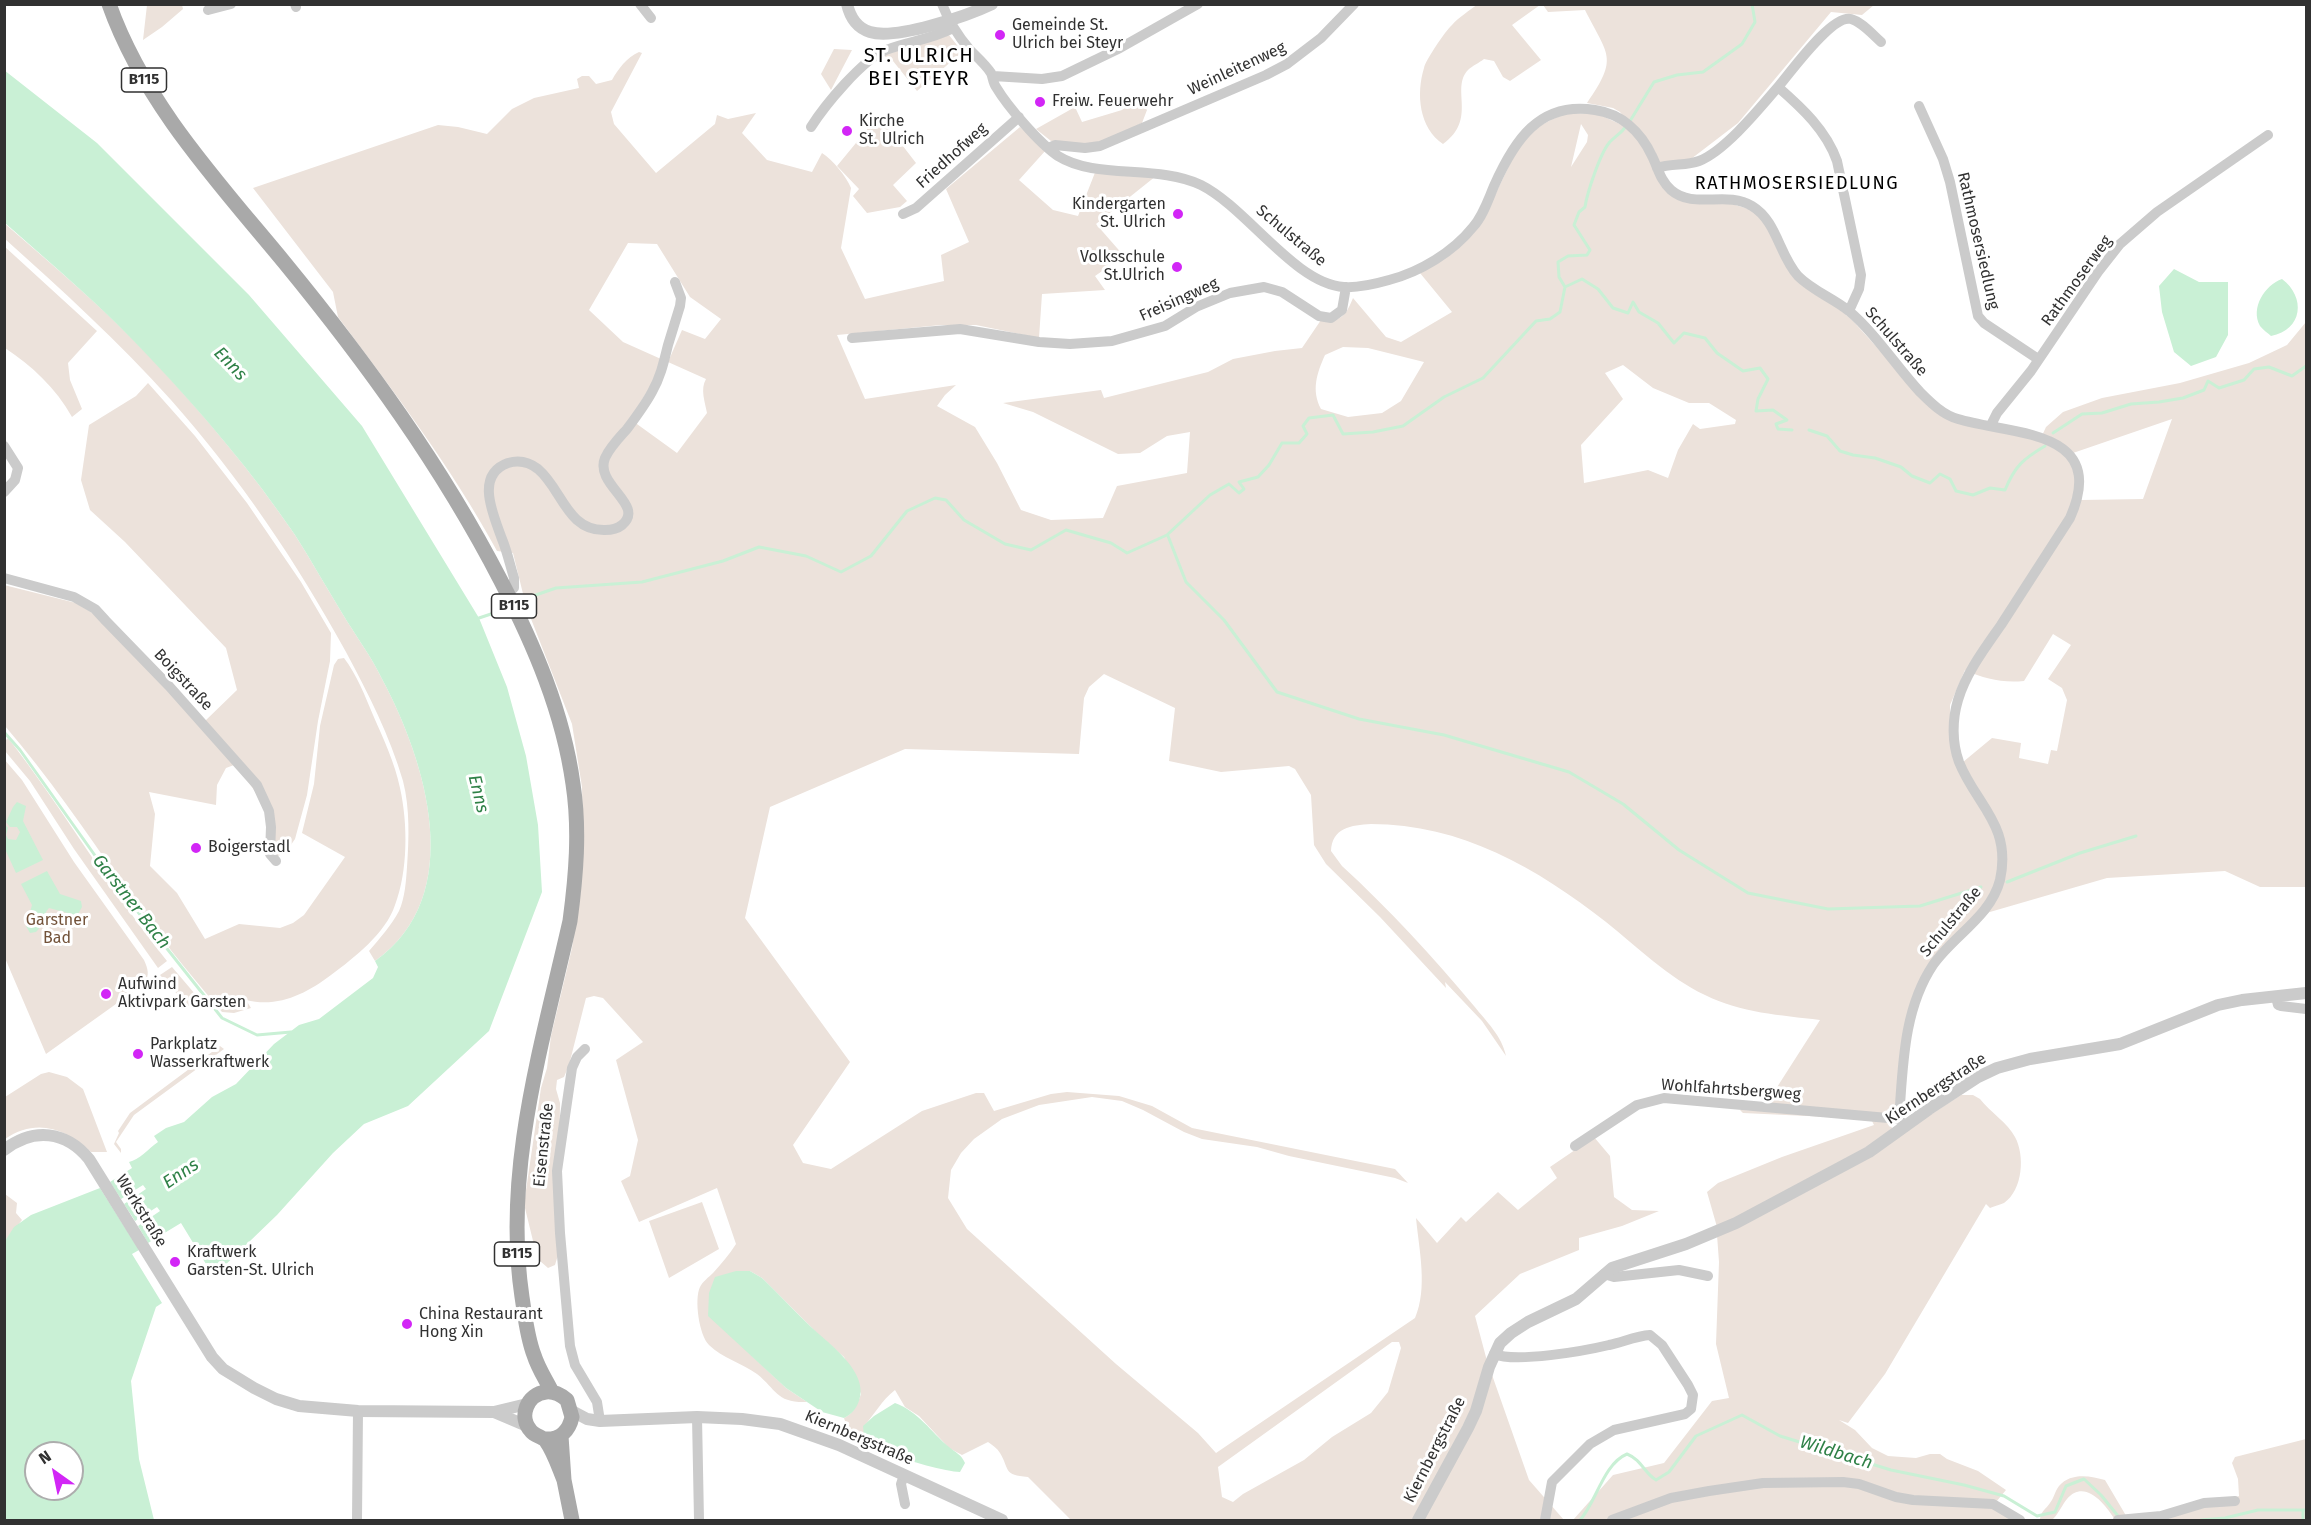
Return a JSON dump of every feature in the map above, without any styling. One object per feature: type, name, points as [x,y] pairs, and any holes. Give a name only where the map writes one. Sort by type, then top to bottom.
[{"type":"main road","name":"B115","points":[[109,4],[120,33],[142,76],[163,109],[384,388],[426,450],[463,510],[533,645],[560,720],[568,754],[576,813],[577,851],[570,921],[528,1112],[517,1190],[519,1280],[534,1356],[531,1400],[524,1415],[527,1426]]},
{"type":"main road","name":"B115","points":[[534,1356],[552,1392],[563,1396],[572,1411]]},
{"type":"main road","points":[[531,1400],[552,1392]]},
{"type":"main road","points":[[572,1411],[565,1432],[564,1480],[572,1521]]},
{"type":"main road","points":[[527,1426],[535,1435],[545,1439],[565,1432]]},
{"type":"main road","points":[[545,1439],[564,1480]]},
{"type":"street","points":[[208,10],[231,4]]},
{"type":"street","points":[[640,4],[651,18]]},
{"type":"street","points":[[847,4],[857,25],[864,30],[876,33],[951,25]]},
{"type":"street","name":"Schulstraße","points":[[942,4],[951,25],[993,75],[996,88],[1048,148],[1070,162],[1086,166],[1169,175],[1200,184],[1229,203],[1307,272],[1322,281],[1346,287],[1367,285],[1409,274],[1446,252],[1462,239],[1475,226],[1515,146],[1524,133],[1537,122],[1563,110],[1575,108],[1604,111],[1619,117],[1634,129],[1645,143],[1664,183],[1680,196],[1695,200],[1734,199],[1753,206],[1767,219],[1786,258],[1800,278],[1849,311],[1934,406],[1958,419],[2038,436],[2062,448],[2075,465],[2079,477],[2076,503],[2070,518],[1979,658],[1957,701],[1953,729],[1954,745],[1964,773],[1995,824],[2001,855],[2000,880],[1985,908],[1934,963],[1917,996],[1906,1043],[1902,1123]]},
{"type":"street","points":[[811,127],[826,105],[876,55],[896,47],[932,38],[951,25],[992,4]]},
{"type":"street","points":[[993,75],[1042,79],[1062,76],[1120,48],[1198,4]]},
{"type":"street","name":"Weinleitenweg","points":[[1048,148],[1055,145],[1085,148],[1108,143],[1266,75],[1300,56],[1354,4]]},
{"type":"street","points":[[1658,168],[1692,163],[1711,153],[1742,127],[1821,36],[1841,20],[1846,18],[1856,21],[1881,42]]},
{"type":"street","points":[[1778,87],[1812,119],[1830,144],[1837,160],[1861,275],[1860,289],[1849,311]]},
{"type":"street","name":"Rathmosersiedlung","points":[[1919,106],[1943,159],[1950,182],[1978,316],[1984,323],[2038,359]]},
{"type":"street","name":"Friedhofweg","points":[[903,214],[916,208],[1019,117]]},
{"type":"street","name":"Rathmoserweg","points":[[1991,425],[1997,413],[2038,359],[2098,272],[2130,235],[2157,212],[2268,135]]},
{"type":"street","points":[[507,593],[514,588],[514,578],[491,507],[488,489],[491,477],[501,467],[516,462],[532,465],[546,478],[572,516],[585,526],[611,530],[626,521],[627,506],[608,482],[603,470],[604,462],[610,449],[639,414],[662,372],[680,306],[681,298],[675,282]]},
{"type":"street","name":"Freisingweg","points":[[852,338],[960,329],[1039,342],[1100,342],[1127,338],[1155,329],[1206,302],[1230,293],[1264,287],[1282,292],[1319,316],[1331,318],[1342,310],[1346,287]]},
{"type":"street","points":[[4,446],[18,468],[15,480],[4,492]]},
{"type":"street","name":"Boigstraße","points":[[4,578],[83,602],[95,609],[137,652],[257,785],[269,811],[270,854],[276,861]]},
{"type":"street","name":"Kiernbergstraße","points":[[1418,1521],[1468,1428],[1494,1354],[1511,1333],[1576,1299],[1604,1274],[1626,1263],[1686,1244],[1736,1223],[1869,1152],[1902,1123],[1978,1077],[2011,1063],[2120,1044],[2218,1005],[2307,993]]},
{"type":"street","points":[[2276,997],[2278,1005],[2307,1009]]},
{"type":"street","name":"Eisenstraße","points":[[585,1049],[575,1062],[570,1079],[558,1153],[557,1194],[570,1346],[575,1365],[597,1402],[593,1420]]},
{"type":"street","name":"Wohlfahrtsbergweg","points":[[1575,1146],[1631,1107],[1664,1098],[1902,1123]]},
{"type":"street","name":"Werkstraße","points":[[4,1150],[19,1140],[30,1137],[54,1136],[73,1143],[90,1159],[212,1357],[220,1366],[265,1394],[299,1406],[358,1411],[494,1412],[531,1400]]},
{"type":"street","points":[[1604,1274],[1614,1277],[1679,1270],[1708,1276]]},
{"type":"street","points":[[1494,1354],[1508,1357],[1533,1356],[1610,1345],[1650,1335],[1662,1345],[1693,1395],[1691,1409],[1685,1414],[1614,1430],[1580,1452],[1552,1482],[1545,1521]]},
{"type":"street","points":[[357,1521],[358,1411]]},
{"type":"street","points":[[572,1411],[593,1420]]},
{"type":"street","name":"Werkstraße","points":[[494,1412],[527,1426]]},
{"type":"street","points":[[697,1417],[699,1521]]},
{"type":"street","name":"Kiernbergstraße","points":[[565,1432],[593,1420],[697,1417],[763,1421],[799,1429],[1002,1521]]},
{"type":"street","points":[[904,1475],[901,1484],[905,1504]]},
{"type":"street","points":[[1612,1521],[1671,1498],[1709,1491],[1763,1483],[1843,1482],[1859,1484],[1896,1497],[1913,1500],[1993,1504],[2020,1521]]},
{"type":"street","points":[[2121,1520],[2161,1516],[2204,1503],[2235,1501]]},
{"type":"green space","points":[[1478,4],[1540,5],[1512,25],[1541,60],[1510,81],[1503,77],[1494,61],[1484,59],[1468,70],[1461,86],[1462,115],[1459,125],[1443,144],[1435,137],[1424,120],[1420,89],[1425,64],[1449,28]]},
{"type":"green space","points":[[147,5],[182,5],[183,9],[143,40]]},
{"type":"green space","points":[[1543,5],[1874,5],[1862,15],[1831,12],[1738,123],[1691,159],[1658,166],[1620,112],[1613,108],[1587,103],[1603,76],[1607,57],[1600,37],[1585,10],[1548,12]]},
{"type":"green space","points":[[949,35],[960,49],[960,54],[917,91],[893,61],[891,64],[884,55]]},
{"type":"green space","points":[[834,49],[852,50],[831,90],[821,74]]},
{"type":"green space","points":[[639,52],[642,53],[611,112],[614,124],[656,173],[715,124],[717,115],[728,119],[756,113],[742,133],[767,160],[812,172],[822,153],[846,178],[851,188],[841,248],[865,299],[944,281],[941,255],[969,242],[946,189],[1020,127],[1046,150],[1019,180],[1053,210],[1078,216],[1096,170],[1156,176],[1096,224],[1124,256],[1095,276],[1105,290],[1042,294],[1039,338],[976,325],[941,325],[837,335],[865,399],[956,385],[937,406],[975,427],[1021,510],[1051,520],[1103,518],[1117,486],[1187,473],[1190,432],[1167,436],[1140,453],[1118,454],[1033,412],[1003,403],[1101,390],[1104,398],[1208,372],[1233,359],[1302,348],[1321,320],[1334,320],[1342,316],[1353,298],[1386,337],[1401,342],[1452,312],[1420,273],[1487,212],[1516,151],[1534,129],[1564,113],[1598,114],[1622,125],[1640,140],[1669,192],[1722,201],[1752,210],[1768,227],[1786,262],[1853,321],[1932,408],[2040,440],[2046,427],[2063,412],[2102,398],[2180,383],[2249,363],[2287,345],[2306,322],[2306,887],[2260,887],[2225,871],[2107,878],[1983,914],[1940,949],[1915,992],[1894,1111],[1887,1114],[1765,1106],[1820,1020],[1747,1010],[1705,995],[1666,971],[1606,922],[1553,884],[1525,867],[1467,841],[1404,826],[1371,824],[1344,829],[1335,837],[1331,851],[1342,866],[1394,916],[1427,952],[1493,1029],[1506,1056],[1482,1021],[1445,982],[1446,988],[1380,917],[1326,864],[1314,845],[1311,795],[1295,769],[1289,766],[1221,772],[1169,761],[1175,708],[1104,674],[1089,687],[1084,698],[1079,754],[905,749],[770,807],[745,918],[850,1062],[793,1145],[803,1163],[831,1169],[922,1111],[976,1093],[984,1093],[994,1111],[1051,1094],[1067,1092],[1119,1096],[1152,1106],[1192,1128],[1395,1169],[1408,1183],[1395,1178],[1257,1147],[1202,1139],[1122,1101],[1092,1097],[1039,1105],[1002,1119],[974,1139],[961,1153],[951,1170],[948,1198],[967,1229],[1116,1364],[1198,1433],[1216,1453],[1415,1318],[1422,1282],[1416,1218],[1437,1243],[1461,1217],[1466,1222],[1498,1192],[1518,1210],[1557,1178],[1550,1167],[1594,1137],[1610,1156],[1614,1197],[1632,1210],[1659,1211],[1622,1226],[1579,1238],[1579,1250],[1520,1274],[1475,1316],[1487,1361],[1472,1408],[1414,1520],[1071,1520],[1028,1477],[1014,1475],[1008,1471],[999,1451],[988,1442],[962,1455],[949,1448],[919,1416],[905,1407],[895,1390],[864,1426],[864,1437],[847,1427],[844,1418],[855,1408],[861,1394],[844,1357],[762,1278],[750,1271],[731,1336],[786,1388],[807,1402],[783,1398],[757,1374],[714,1350],[705,1340],[700,1325],[697,1300],[700,1287],[736,1244],[717,1188],[639,1222],[621,1181],[630,1176],[638,1140],[616,1060],[643,1042],[603,998],[594,996],[586,998],[569,1065],[564,1077],[557,1080],[556,1089],[560,1103],[558,1255],[555,1265],[548,1268],[540,1261],[524,1204],[541,1088],[572,948],[581,888],[582,787],[572,724],[526,606],[513,553],[497,551],[442,460],[338,317],[333,292],[253,188],[438,125],[487,134],[512,109],[534,98],[579,88],[577,79],[582,76],[589,76],[596,84],[612,80],[623,64]],"holes":[[[1581,124],[1588,135],[1587,142],[1571,167]],[[628,243],[657,244],[690,297],[721,319],[705,339],[682,330],[668,362],[706,379],[703,391],[707,413],[677,453],[630,419],[658,374],[661,359],[623,342],[589,310]],[[1343,347],[1368,348],[1424,362],[1401,401],[1382,413],[1348,417],[1321,409],[1316,395],[1318,375],[1325,355]],[[1623,365],[1653,388],[1689,403],[1709,403],[1736,420],[1735,424],[1700,429],[1693,424],[1678,450],[1668,478],[1648,470],[1584,483],[1581,445],[1623,399],[1605,373]],[[2172,419],[2143,499],[2081,500],[2073,453]],[[2053,634],[2071,645],[2048,679],[2062,688],[2067,700],[2057,751],[2051,750],[2048,764],[2019,758],[2021,743],[1992,738],[1957,767],[1950,746],[1950,705],[1965,670],[1994,680],[2024,681]],[[1392,1342],[1399,1342],[1401,1348],[1388,1392],[1371,1413],[1332,1437],[1304,1460],[1233,1502],[1222,1497],[1218,1467]]]},
{"type":"green space","points":[[1138,103],[1147,110],[1142,123],[1098,144],[1061,144],[1051,141],[1036,129],[1075,107],[1082,122]]},
{"type":"green space","points":[[879,115],[916,163],[893,185],[907,201],[900,207],[867,213],[853,196],[859,189],[837,166]]},
{"type":"green space","points":[[4,223],[117,323],[227,444],[295,535],[382,679],[413,749],[424,787],[430,826],[430,865],[422,901],[404,934],[375,961],[369,951],[392,922],[403,901],[407,872],[407,802],[398,764],[362,683],[327,618],[287,553],[220,459],[171,400],[111,337],[5,239]]},
{"type":"green space","points":[[4,246],[97,331],[68,363],[70,380],[82,409],[72,417],[43,378],[5,348]]},
{"type":"green space","points":[[148,383],[195,436],[247,503],[301,582],[331,633],[330,661],[307,795],[295,839],[286,852],[278,856],[273,854],[271,814],[205,721],[237,690],[226,648],[125,542],[90,510],[81,480],[89,425],[136,396]]},
{"type":"green space","points":[[4,585],[76,603],[94,614],[127,645],[234,765],[226,768],[217,785],[216,805],[149,792],[155,814],[150,866],[177,893],[205,939],[239,924],[280,928],[293,923],[304,915],[345,857],[302,833],[314,784],[320,726],[334,665],[338,659],[344,658],[353,671],[385,742],[398,779],[403,802],[405,847],[402,877],[391,915],[377,935],[331,975],[302,993],[280,1001],[246,1000],[251,1008],[234,1013],[222,1012],[158,934],[66,804],[5,726]]},
{"type":"green space","points":[[8,738],[167,961],[158,968],[74,849],[30,781],[5,751],[5,741]]},
{"type":"green space","name":"Garstner Bad","points":[[4,759],[22,780],[74,862],[144,960],[148,972],[144,984],[46,1054],[5,958]]},
{"type":"green space","points":[[172,967],[201,1001],[198,1006],[188,1006],[160,975]]},
{"type":"green space","points":[[220,1046],[224,1049],[134,1115],[116,1142],[121,1153],[114,1144],[118,1131],[130,1113]]},
{"type":"green space","points":[[49,1072],[67,1077],[83,1089],[107,1152],[91,1152],[71,1137],[50,1129],[28,1129],[5,1139],[5,1097],[41,1074]]},
{"type":"green space","points":[[1961,1095],[1973,1095],[1980,1099],[2015,1137],[2021,1162],[2015,1190],[2004,1203],[1990,1208],[1986,1204],[1885,1374],[1848,1423],[1839,1420],[1855,1430],[1872,1448],[1888,1456],[1916,1458],[1940,1454],[1978,1471],[2006,1490],[1996,1502],[2012,1520],[1573,1520],[1613,1475],[1664,1463],[1712,1401],[1729,1398],[1716,1344],[1719,1262],[1717,1235],[1916,1124]]},
{"type":"green space","points":[[1740,1110],[1799,1111],[1882,1119],[1891,1124],[1892,1129],[1873,1145],[1717,1227],[1707,1192],[1718,1183],[1782,1157],[1874,1125],[1871,1119],[1743,1113]]},
{"type":"green space","points":[[5,1194],[17,1203],[16,1213],[22,1220],[5,1241]]},
{"type":"green space","points":[[702,1202],[719,1249],[669,1278],[649,1221]]},
{"type":"green space","points":[[1491,1372],[1529,1480],[1564,1520],[1422,1520]]},
{"type":"green space","points":[[2306,1439],[2306,1520],[2115,1520],[2101,1501],[2088,1492],[2081,1491],[2067,1499],[2053,1519],[2040,1519],[2059,1486],[2069,1479],[2081,1476],[2105,1480],[2128,1519],[2216,1505],[2239,1496],[2238,1479],[2232,1463],[2235,1457]]},
{"type":"water","name":"Enns","points":[[4,70],[97,143],[249,295],[362,426],[479,618],[507,687],[526,756],[538,825],[542,892],[489,1031],[408,1106],[364,1124],[333,1153],[277,1215],[220,1270],[209,1269],[181,1223],[148,1243],[138,1226],[160,1211],[157,1207],[135,1221],[124,1204],[146,1189],[143,1185],[121,1199],[110,1182],[132,1168],[129,1162],[140,1157],[158,1142],[154,1136],[166,1128],[184,1122],[212,1097],[236,1084],[274,1044],[299,1025],[319,1019],[373,978],[378,967],[375,961],[404,934],[422,901],[430,865],[430,826],[424,787],[413,749],[378,670],[295,535],[262,489],[208,423],[134,341],[80,289],[5,223]]},
{"type":"water","points":[[2174,269],[2199,282],[2228,282],[2228,335],[2216,357],[2191,366],[2174,352],[2162,312],[2159,286]]},
{"type":"water","points":[[2282,279],[2295,295],[2298,312],[2290,327],[2282,333],[2271,336],[2260,326],[2257,319],[2258,305],[2270,286]]},
{"type":"water","points":[[17,802],[26,806],[23,821],[43,860],[16,873],[5,849],[4,823],[8,828],[6,835],[8,839],[16,840],[20,832],[17,827],[10,827],[6,822]]},
{"type":"water","points":[[47,871],[60,894],[81,901],[82,907],[75,915],[49,908],[38,930],[30,933],[26,926],[32,905],[21,884]]},
{"type":"water","points":[[100,1188],[139,1250],[132,1254],[162,1303],[156,1307],[131,1381],[139,1459],[154,1520],[5,1520],[5,1241],[14,1227],[31,1215]]},
{"type":"water","points":[[736,1271],[750,1271],[762,1278],[835,1348],[852,1368],[861,1390],[858,1404],[849,1415],[844,1418],[822,1412],[786,1388],[708,1316],[709,1293],[715,1277]]},
{"type":"water","points":[[895,1403],[911,1411],[960,1456],[965,1463],[960,1472],[916,1463],[892,1455],[864,1437],[863,1426]]},
{"type":"waterway","points":[[1630,121],[1654,82],[1677,75],[1703,72],[1742,44],[1755,22],[1752,4]]},
{"type":"waterway","points":[[530,597],[556,588],[642,582],[723,561],[759,547],[806,556],[841,572],[871,556],[907,511],[935,498],[946,500],[964,520],[1005,544],[1031,550],[1066,530],[1111,543],[1127,553],[1167,535],[1210,495],[1229,484],[1239,493],[1244,489],[1239,482],[1258,477],[1269,465],[1282,443],[1299,443],[1307,434],[1303,426],[1309,418],[1333,415],[1343,434],[1373,432],[1403,426],[1444,397],[1483,378],[1536,321],[1550,319],[1560,312],[1565,287],[1559,277],[1558,262],[1568,256],[1587,255],[1590,250],[1574,225],[1579,212],[1585,207],[1594,174],[1605,148],[1626,126]]},
{"type":"waterway","points":[[1565,287],[1582,279],[1598,289],[1613,308],[1628,313],[1633,302],[1639,312],[1658,323],[1674,343],[1684,333],[1705,338],[1717,353],[1743,371],[1760,368],[1768,379],[1758,399],[1756,411],[1773,410],[1787,420],[1776,424],[1778,429],[1792,430]]},
{"type":"waterway","points":[[2053,433],[2082,414],[2102,413],[2131,404],[2183,398],[2204,390],[2208,381],[2219,388],[2244,380],[2254,369],[2269,367],[2292,376],[2306,366]]},
{"type":"waterway","points":[[1809,430],[1827,436],[1840,451],[1875,458],[1901,467],[1912,476],[1930,483],[1940,474],[1950,479],[1956,491],[1973,495],[1990,488],[2005,490],[2012,475],[2021,464],[2045,446]]},
{"type":"waterway","points":[[1168,536],[1186,582],[1224,620],[1277,692],[1359,719],[1444,735],[1569,772],[1623,804],[1679,850],[1748,893],[1828,909],[1920,906],[1981,887]]},
{"type":"waterway","points":[[479,618],[500,611]]},
{"type":"waterway","name":"Garstner Bach","points":[[4,732],[20,750],[111,878],[222,1018],[257,1035],[291,1032]]},
{"type":"waterway","points":[[2007,882],[2080,853],[2136,836]]},
{"type":"waterway","name":"Wildbach","points":[[1580,1520],[1606,1475],[1619,1459],[1627,1454],[1640,1463],[1656,1480],[1669,1472],[1696,1436],[1742,1415],[1780,1436],[1891,1470],[2004,1496],[2037,1516],[2055,1512],[2066,1486],[2084,1479],[2118,1516]]},
{"type":"waterway","name":"Wildbach","points":[[2201,1520],[2225,1518],[2258,1510],[2306,1510]]},
{"type":"waterway","points":[[2303,1510],[2303,1520]]},
{"type":"place","name":"Gemeinde St. Ulrich bei Steyr","points":[[1000,35]]},
{"type":"place","name":"Freiw. Feuerwehr","points":[[1040,102]]},
{"type":"place","name":"Kirche St. Ulrich","points":[[847,131]]},
{"type":"place","name":"Kindergarten St. Ulrich","points":[[1178,214]]},
{"type":"place","name":"Volksschule St.Ulrich","points":[[1177,267]]},
{"type":"place","name":"Boigerstadl","points":[[196,848]]},
{"type":"place","name":"Aufwind Aktivpark Garsten","points":[[106,994]]},
{"type":"place","name":"Parkplatz Wasserkraftwerk","points":[[138,1054]]},
{"type":"place","name":"Kraftwerk Garsten-St. Ulrich","points":[[175,1262]]},
{"type":"place","name":"China Restaurant Hong Xin","points":[[407,1324]]},
{"type":"district","name":"ST. ULRICH BEI STEYR","points":[[919,68]]},
{"type":"district","name":"RATHMOSERSIEDLUNG","points":[[1797,184]]}]
